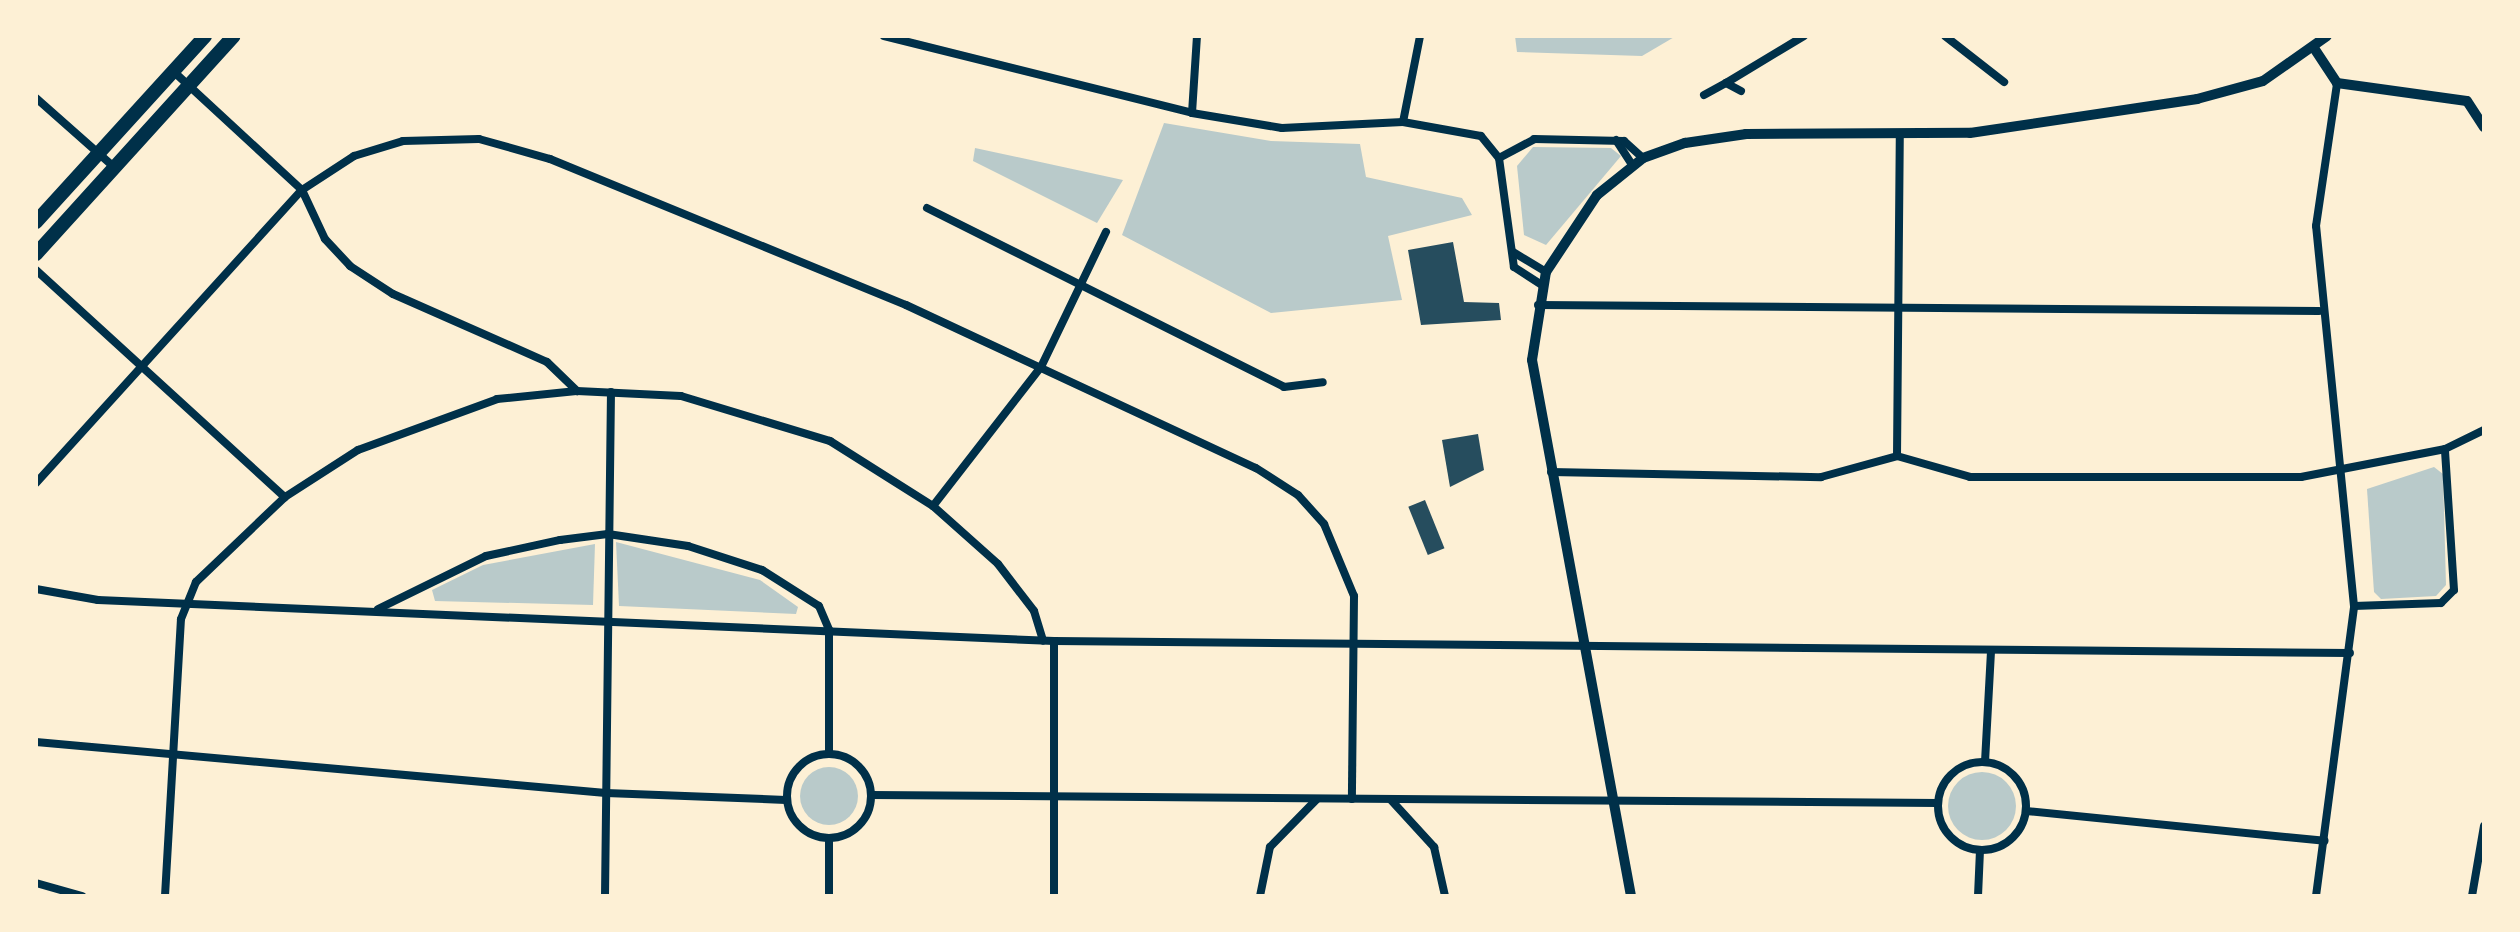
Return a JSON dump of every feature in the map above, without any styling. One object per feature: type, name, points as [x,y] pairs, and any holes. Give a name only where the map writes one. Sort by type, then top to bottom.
[{"type":"main road","points":[[36,222],[206,36]]},
{"type":"main road","points":[[36,254],[234,36]]},
{"type":"street","points":[[206,36],[222,49]]},
{"type":"street","points":[[886,36],[1192,113],[1282,128],[1403,122],[1481,136],[1499,158],[1514,267],[1542,285]]},
{"type":"street","points":[[1192,113],[1197,36]]},
{"type":"street","points":[[1403,122],[1420,36]]},
{"type":"street","points":[[1704,95],[1804,36]]},
{"type":"street","points":[[1945,36],[2004,82]]},
{"type":"street","points":[[1631,896],[1532,360],[1537,305],[1546,272],[1597,195],[1643,158],[1746,134],[1970,133],[2197,99],[2263,81],[2327,36]]},
{"type":"street","points":[[2314,48],[2337,83],[2316,226],[2319,311],[2343,473],[2354,606],[2316,896]]},
{"type":"street","points":[[173,71],[302,190],[325,239],[350,266],[393,294],[547,362],[577,391]]},
{"type":"street","points":[[1726,83],[1741,91]]},
{"type":"street","points":[[2337,83],[2467,101],[2484,127]]},
{"type":"street","points":[[36,98],[115,168]]},
{"type":"street","points":[[1897,456],[1900,135]]},
{"type":"street","points":[[36,483],[302,190],[354,156],[403,141],[479,139],[550,159],[1041,367],[1256,468],[1298,495],[1344,561],[1355,644],[1352,799]]},
{"type":"street","points":[[1499,158],[1534,139],[1616,140],[1643,158]]},
{"type":"street","points":[[1616,140],[1633,166]]},
{"type":"street","points":[[927,208],[1082,281],[1284,387],[1323,382]]},
{"type":"street","points":[[933,506],[1041,367],[1106,232]]},
{"type":"street","points":[[1512,251],[1546,272]]},
{"type":"street","points":[[36,270],[285,497]]},
{"type":"street","points":[[1537,305],[2319,311]]},
{"type":"street","points":[[165,896],[183,603],[196,582],[285,497],[358,450],[423,422],[497,399],[577,391],[681,396],[758,414],[830,441],[933,506],[998,564],[1034,611],[1043,641]]},
{"type":"street","points":[[605,896],[611,392]]},
{"type":"street","points":[[1551,472],[1821,477],[1897,456],[1970,477],[2343,473],[2445,449],[2484,430]]},
{"type":"street","points":[[2354,606],[2441,603],[2454,590],[2445,449]]},
{"type":"street","points":[[377,609],[486,556],[608,534],[688,546],[762,570],[819,606],[829,630],[829,753]]},
{"type":"street","points":[[36,589],[183,603],[377,609],[1043,641],[2350,653]]},
{"type":"street","points":[[1054,641],[1054,896]]},
{"type":"street","points":[[1985,762],[1991,651]]},
{"type":"street","points":[[36,742],[606,793],[786,800]]},
{"type":"street","points":[[829,753],[863,770],[871,795],[864,820],[829,838]]},
{"type":"street","points":[[829,753],[793,773],[786,800],[796,823],[829,838]]},
{"type":"street","points":[[1985,762],[2020,783],[2026,811],[2006,844],[1980,851],[1944,830],[1938,803],[1958,769],[1985,762]]},
{"type":"street","points":[[871,795],[1938,803]]},
{"type":"street","points":[[1260,896],[1270,847],[1318,799]]},
{"type":"street","points":[[1391,799],[1434,847],[1445,896]]},
{"type":"street","points":[[2026,811],[2324,841]]},
{"type":"street","points":[[2472,896],[2484,826]]},
{"type":"street","points":[[829,838],[829,896]]},
{"type":"street","points":[[1978,896],[1980,851]]},
{"type":"street","points":[[36,883],[82,896]]},
{"type":"shaded area","points":[[1515,36],[1676,36],[1642,56],[1517,52]]},
{"type":"shaded area","points":[[1164,123],[1271,141],[1360,144],[1366,177],[1462,198],[1472,215],[1388,236],[1402,300],[1271,313],[1122,235]]},
{"type":"shaded area","points":[[1533,147],[1611,148],[1621,156],[1546,245],[1524,235],[1517,166]]},
{"type":"shaded area","points":[[975,148],[1123,180],[1097,223],[973,161]]},
{"type":"shaded area","points":[[2434,467],[2443,474],[2446,585],[2436,596],[2381,599],[2374,592],[2367,489]]},
{"type":"shaded area","points":[[616,542],[760,580],[798,607],[796,614],[619,606]]},
{"type":"shaded area","points":[[595,544],[593,605],[435,601],[432,590],[483,565]]},
{"type":"shaded area","points":[[829,767],[840,769],[849,776],[856,785],[856,807],[849,816],[840,823],[829,825],[818,823],[809,816],[802,807],[800,796],[802,785],[809,776],[818,769]]},
{"type":"shaded area","points":[[1982,772],[2006,782],[2016,806],[2006,830],[1982,840],[1958,830],[1948,806],[1958,782]]},
{"type":"building","points":[[1453,242],[1464,302],[1499,303],[1501,320],[1421,325],[1408,250]]},
{"type":"building","points":[[1478,434],[1484,470],[1450,487],[1442,440]]},
{"type":"building","points":[[1425,500],[1444,548],[1428,555],[1408,507]]}]
